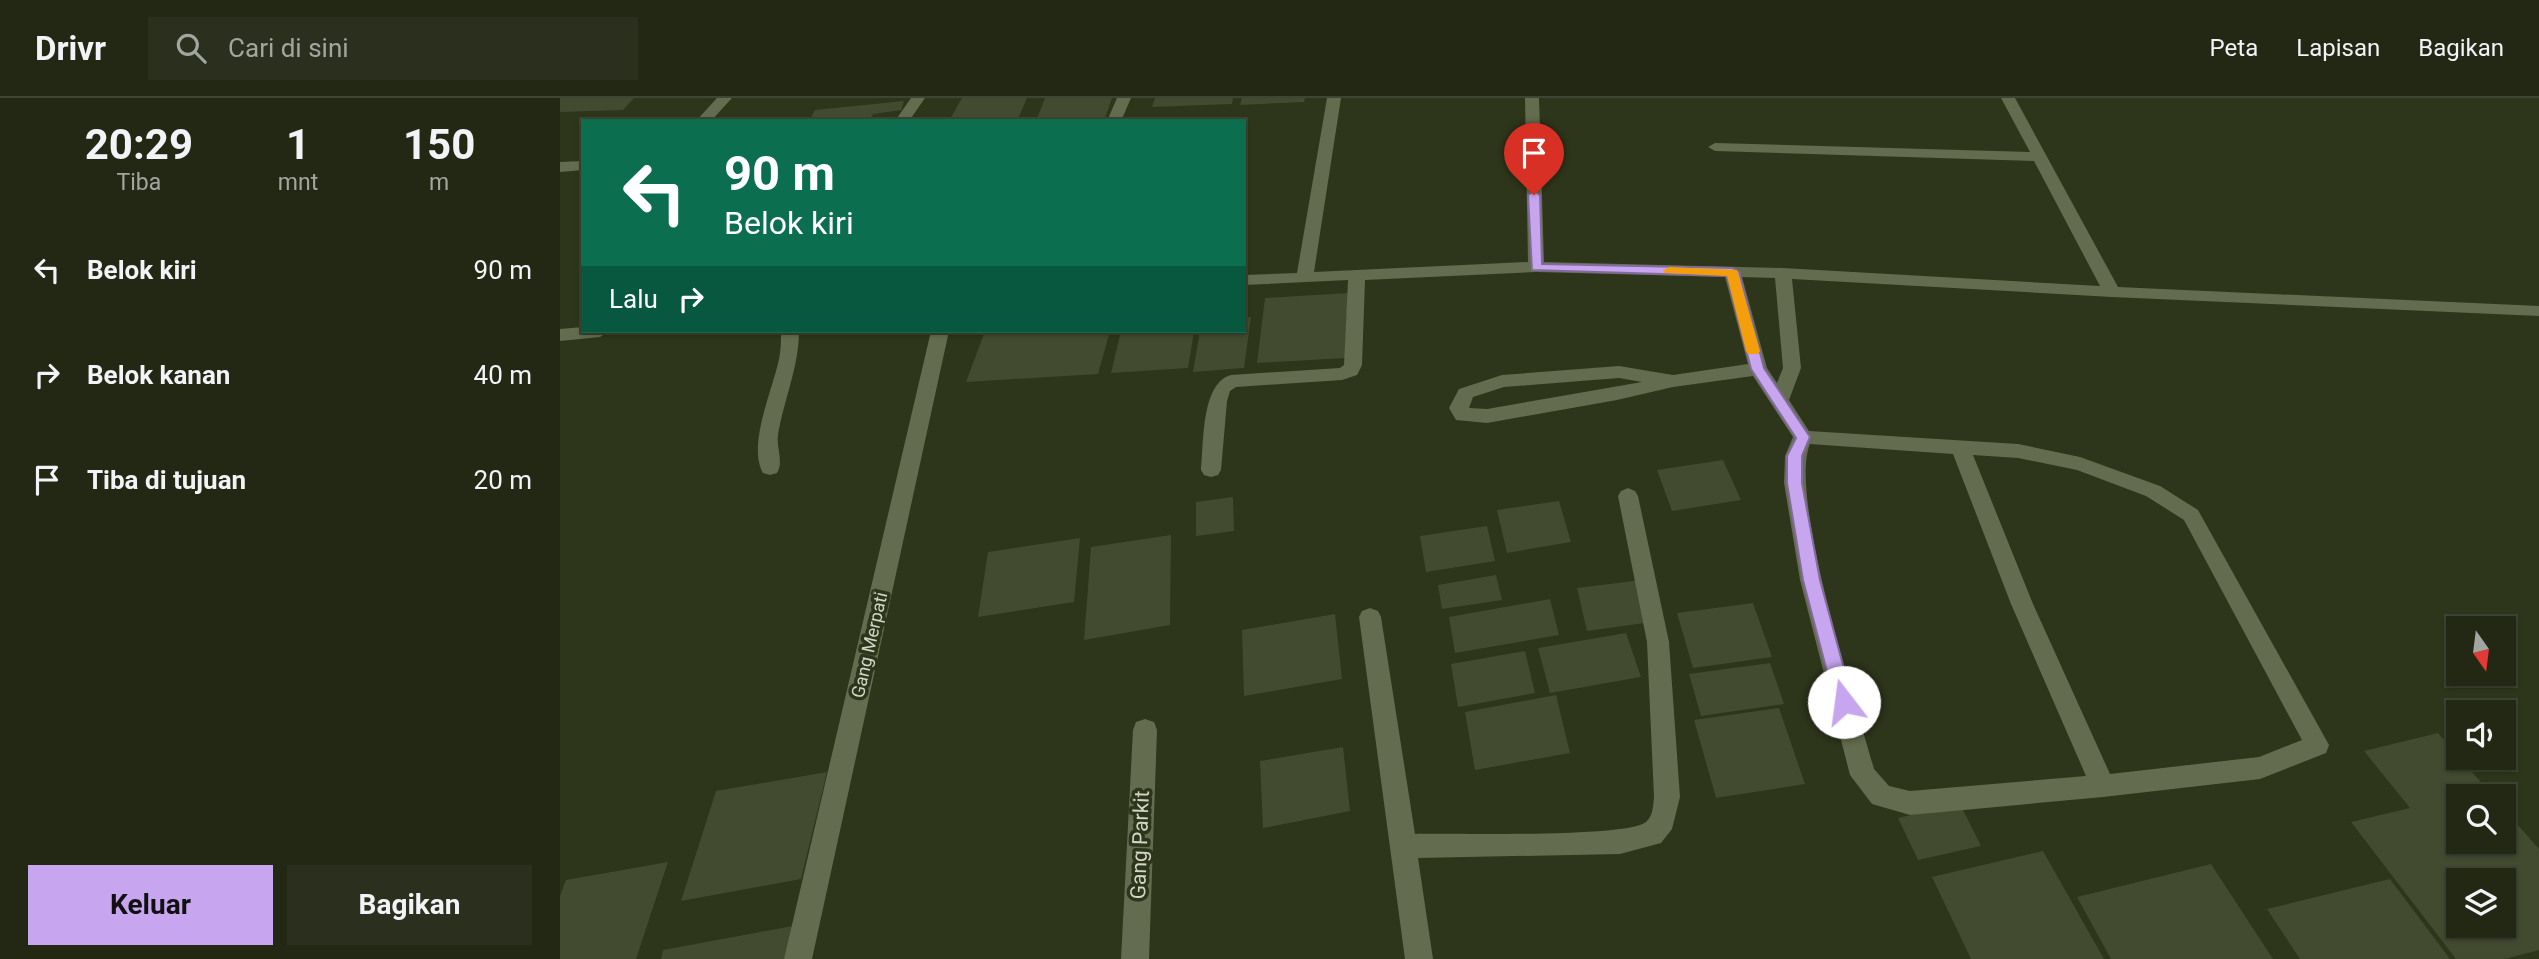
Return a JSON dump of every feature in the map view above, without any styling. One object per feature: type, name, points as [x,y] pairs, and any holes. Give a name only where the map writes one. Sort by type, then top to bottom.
[{"type":"street","points":[[705,119],[724,98]]},
{"type":"street","points":[[903,119],[918,98]]},
{"type":"street","points":[[1115,119],[1124,98]]},
{"type":"street","points":[[1305,277],[1334,98]]},
{"type":"street","points":[[1532,98],[1536,267]]},
{"type":"street","points":[[2008,98],[2112,292]]},
{"type":"street","points":[[1715,147],[2040,157]]},
{"type":"street","points":[[560,167],[581,165]]},
{"type":"street","points":[[1246,280],[1536,267],[1783,273],[2112,292],[2539,311]]},
{"type":"street","points":[[1732,272],[1758,369],[1803,437]]},
{"type":"street","points":[[1779,400],[1792,368],[1783,273]]},
{"type":"street","points":[[1211,470],[1218,401],[1222,388],[1231,381],[1342,374],[1350,371],[1353,365],[1357,276]]},
{"type":"street","points":[[560,335],[581,333]]},
{"type":"street","points":[[769,468],[768,438],[789,356],[790,333]]},
{"type":"street","name":"Gang Merpati","points":[[798,959],[940,333]]},
{"type":"street","points":[[1673,380],[1619,372],[1502,381],[1466,393],[1459,408],[1463,415],[1487,416],[1617,394],[1673,380],[1758,369]]},
{"type":"street","points":[[1803,437],[2018,451],[2080,464],[2153,491],[2191,515],[2317,745],[2260,768],[2103,786],[1910,803],[1881,796],[1863,775],[1811,580],[1794,483],[1795,456],[1803,437]]},
{"type":"street","points":[[1961,449],[2022,604],[2103,786]]},
{"type":"street","points":[[1404,846],[1620,842],[1652,834],[1663,821],[1667,797],[1658,642],[1628,496]]},
{"type":"street","points":[[1370,617],[1419,959]]},
{"type":"street","name":"Gang Parkit","points":[[1135,959],[1145,730]]},
{"type":"building","points":[[560,98],[634,98],[623,110],[560,112]]},
{"type":"building","points":[[962,98],[1027,98],[1018,119],[950,119]]},
{"type":"building","points":[[1045,98],[1112,98],[1105,118],[1037,119]]},
{"type":"building","points":[[1155,98],[1233,98],[1232,104],[1152,107]]},
{"type":"building","points":[[1242,98],[1305,98],[1304,102],[1240,105]]},
{"type":"building","points":[[904,101],[901,110],[873,114],[870,119],[810,119],[815,110]]},
{"type":"building","points":[[1348,293],[1345,358],[1257,363],[1265,298]]},
{"type":"building","points":[[1251,317],[1244,368],[1193,372],[1200,333],[1246,333],[1246,318]]},
{"type":"building","points":[[984,333],[1109,333],[1098,374],[966,382]]},
{"type":"building","points":[[1121,333],[1194,333],[1188,368],[1111,373]]},
{"type":"building","points":[[1723,460],[1741,500],[1672,511],[1657,470]]},
{"type":"building","points":[[1233,497],[1234,531],[1196,536],[1196,502]]},
{"type":"building","points":[[1559,501],[1571,542],[1507,553],[1497,510]]},
{"type":"building","points":[[1487,526],[1495,561],[1426,572],[1420,536]]},
{"type":"building","points":[[1171,535],[1170,625],[1084,640],[1091,547]]},
{"type":"building","points":[[1080,538],[1074,602],[978,617],[988,552]]},
{"type":"building","points":[[1496,575],[1502,600],[1442,609],[1438,585]]},
{"type":"building","points":[[1641,580],[1652,622],[1587,631],[1577,588]]},
{"type":"building","points":[[1550,599],[1559,635],[1455,653],[1449,617]]},
{"type":"building","points":[[1753,603],[1772,657],[1693,668],[1677,613]]},
{"type":"building","points":[[1335,614],[1342,679],[1244,696],[1242,630]]},
{"type":"building","points":[[1626,633],[1641,677],[1550,693],[1538,648]]},
{"type":"building","points":[[1525,651],[1535,693],[1458,707],[1451,664]]},
{"type":"building","points":[[1770,663],[1784,704],[1701,716],[1689,674]]},
{"type":"building","points":[[1556,695],[1570,753],[1475,770],[1465,712]]},
{"type":"building","points":[[1779,708],[1805,784],[1716,798],[1694,720]]},
{"type":"building","points":[[2438,733],[2446,742],[2446,770],[2470,770],[2483,784],[2446,784],[2446,854],[2516,854],[2516,823],[2539,849],[2539,950],[2505,959],[2456,959],[2351,822],[2410,808],[2364,751]]},
{"type":"building","points":[[1343,747],[1350,811],[1263,828],[1260,761]]},
{"type":"building","points":[[827,772],[801,879],[681,901],[716,791]]},
{"type":"building","points":[[1960,804],[1981,846],[1918,860],[1898,818]]},
{"type":"building","points":[[2043,851],[2104,959],[1971,959],[1932,877]]},
{"type":"building","points":[[668,862],[636,959],[560,959],[560,896],[566,880]]},
{"type":"building","points":[[2211,864],[2273,959],[2111,959],[2077,897]]},
{"type":"building","points":[[2390,879],[2450,959],[2300,959],[2267,909]]},
{"type":"building","points":[[798,925],[790,959],[661,959],[663,950]]},
{"type":"slow traffic","points":[[1669,271],[1732,272],[1753,351]]},
{"type":"route","points":[[1534,195],[1536,267],[1732,272],[1758,369],[1803,437],[1795,456],[1794,483],[1811,580],[1844,702]]}]
